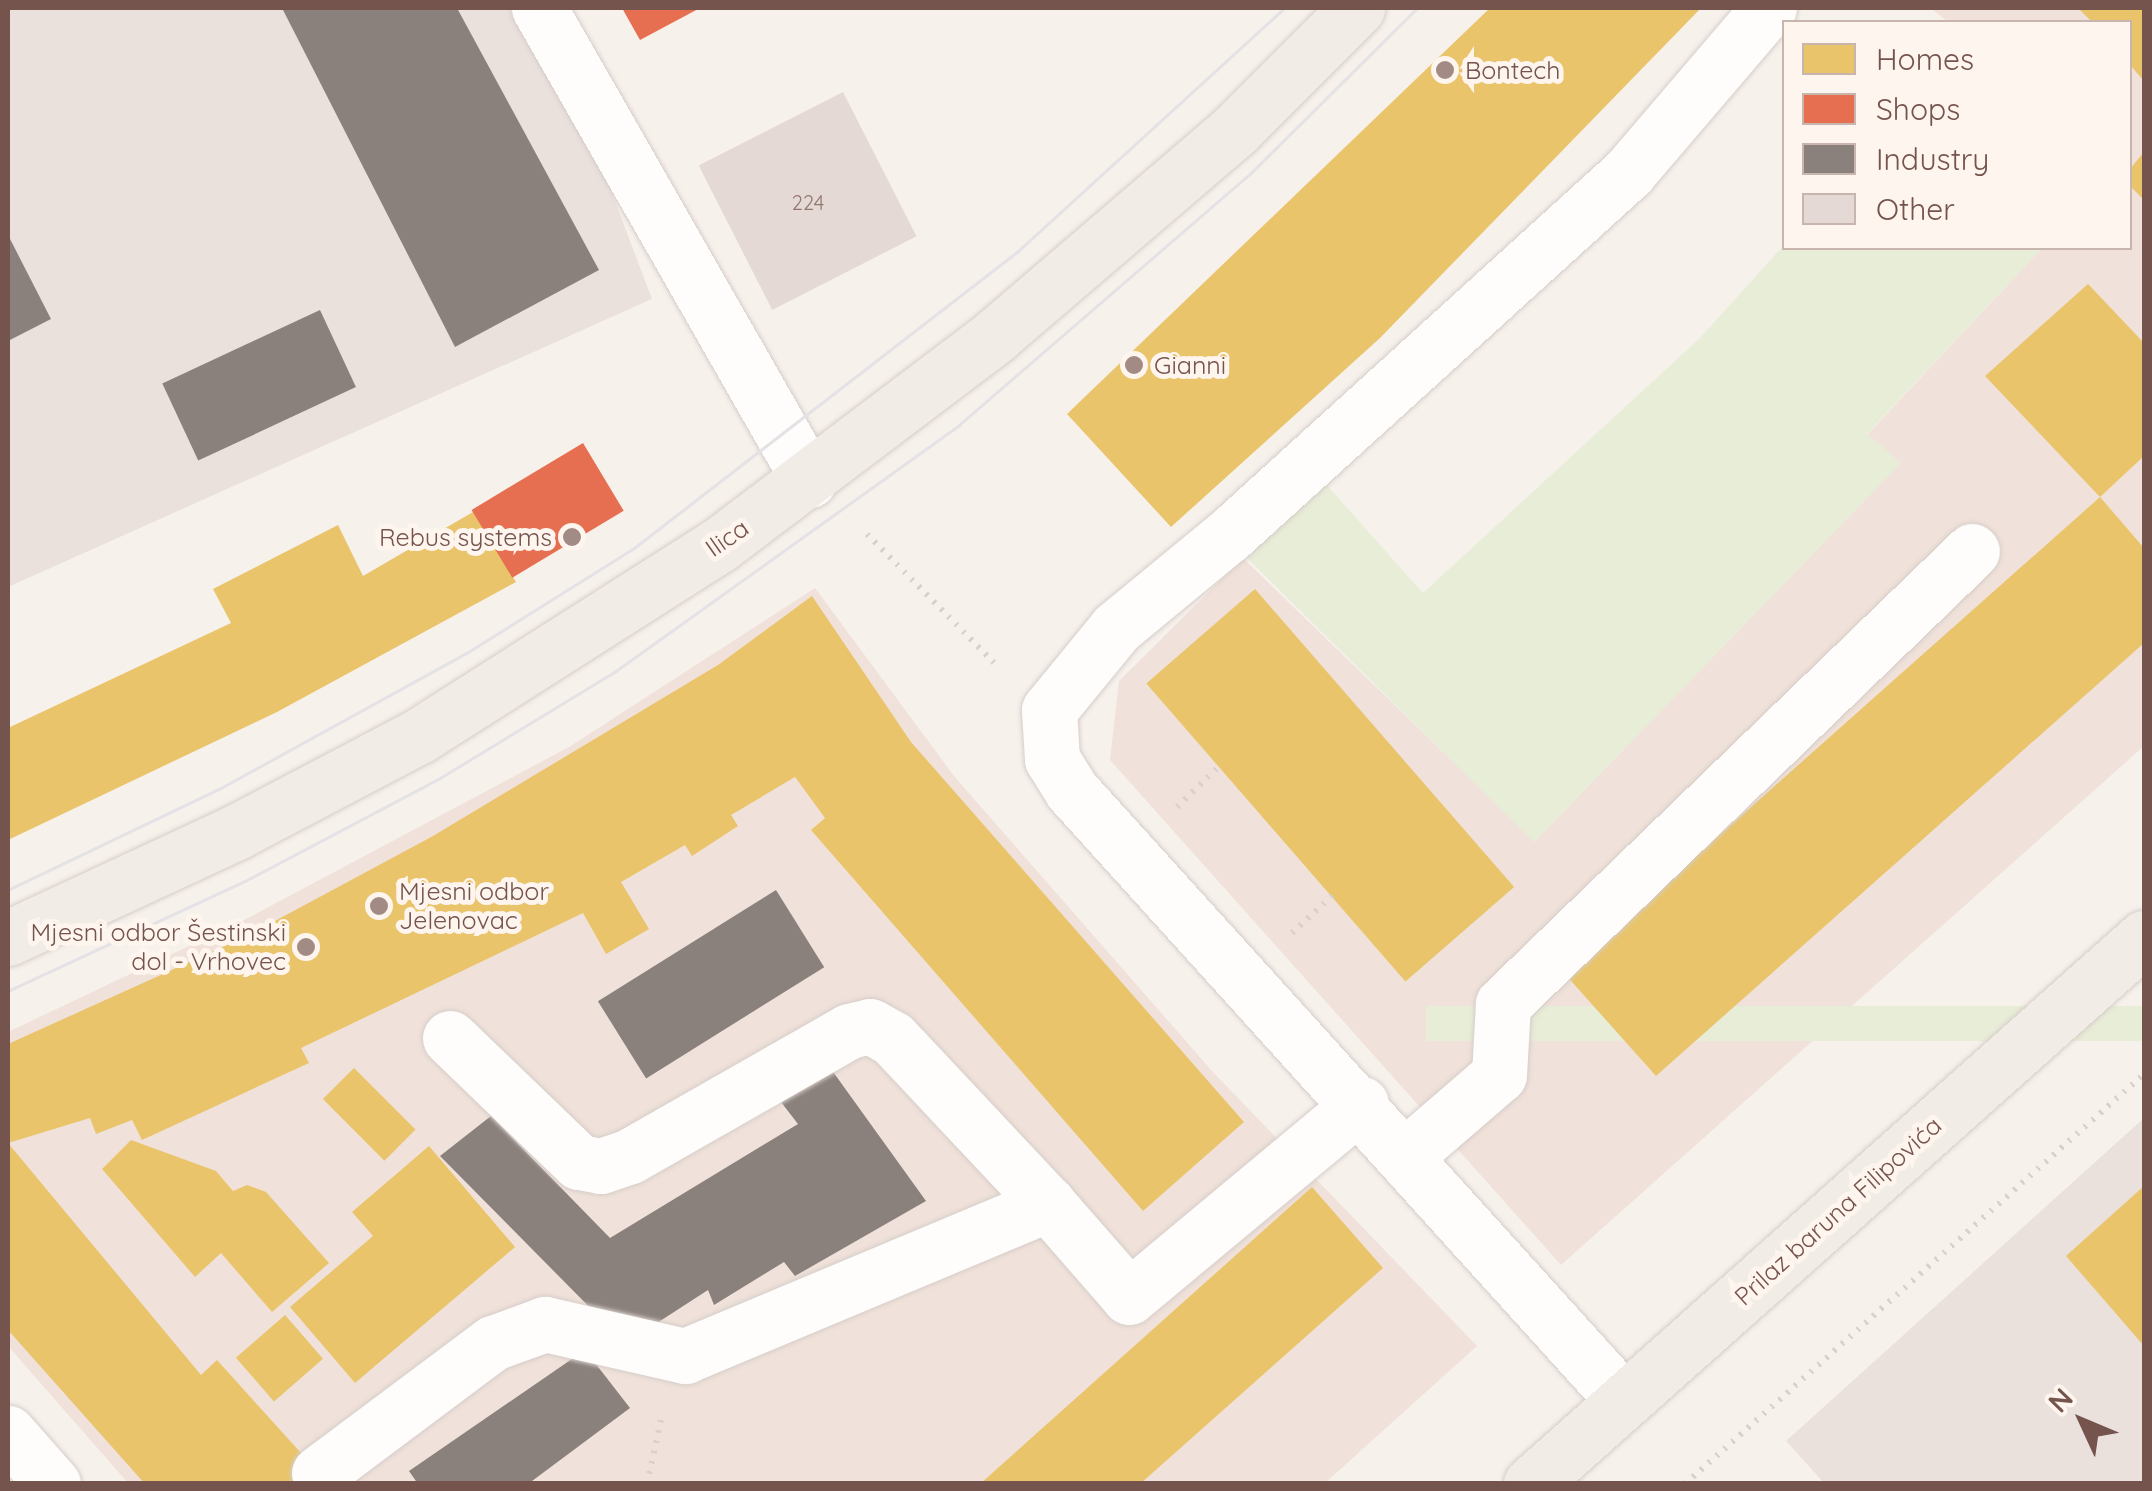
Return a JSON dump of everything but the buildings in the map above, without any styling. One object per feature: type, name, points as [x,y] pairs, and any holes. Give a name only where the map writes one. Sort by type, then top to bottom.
[{"type":"main road","name":"Ilica","points":[[8,938],[236,832],[419,736],[593,630],[809,480],[1114,236],[1234,130],[1357,8]]},
{"type":"main road","name":"Prilaz baruna Filipovića","points":[[1531,1484],[2144,938]]},
{"type":"street","points":[[539,8],[809,480]]},
{"type":"street","points":[[1624,1401],[1361,1104],[1072,791],[1052,758],[1048,710],[1116,628],[1230,535],[1628,173],[1769,8]]},
{"type":"street","points":[[1405,1156],[1498,1075],[1503,1004],[1972,551]]},
{"type":"street","points":[[450,1038],[580,1162],[602,1166],[630,1156],[848,1031],[870,1026],[893,1038],[1130,1297],[1361,1104]]},
{"type":"street","points":[[319,1473],[493,1343],[544,1324],[684,1356],[1048,1204]]},
{"type":"street","points":[[8,1433],[53,1484]]},
{"type":"path","points":[[867,534],[1048,710]]},
{"type":"path","points":[[1685,1484],[2144,1074]]},
{"type":"shaded area","points":[[8,8],[542,8],[652,299],[8,587]]},
{"type":"shaded area","points":[[1931,8],[2144,8],[2144,746],[1561,1265],[1110,760],[1119,681],[1243,558],[1535,841],[1900,463],[1867,435],[2040,250],[2132,250],[2132,20],[1946,20]]},
{"type":"shaded area","points":[[815,588],[954,776],[1212,1071],[1477,1346],[1325,1483],[128,1483],[8,1346],[8,1032],[246,919],[569,747]]},
{"type":"shaded area","points":[[2144,1118],[2144,1483],[1824,1483],[1786,1441]]},
{"type":"green space","points":[[1782,247],[2040,250],[1867,434],[1901,463],[1534,842],[1244,555],[1325,483],[1423,593],[1700,338]]},
{"type":"green space","points":[[1426,1006],[2144,1006],[2144,1041],[1426,1041]]},
{"type":"tram line","points":[[8,890],[219,789],[465,654],[634,548],[1016,253],[1284,8]]},
{"type":"tram line","points":[[8,991],[245,881],[440,778],[613,673],[959,425],[1250,174],[1417,8]]},
{"type":"place","name":"Bontech","points":[[1445,70]]},
{"type":"place","name":"Gianni","points":[[1134,365]]},
{"type":"place","name":"Rebus systems","points":[[572,537]]},
{"type":"place","name":"Mjesni odbor Jelenovac","points":[[379,906]]},
{"type":"place","name":"Mjesni odbor Šestinski dol - Vrhovec","points":[[306,947]]}]
